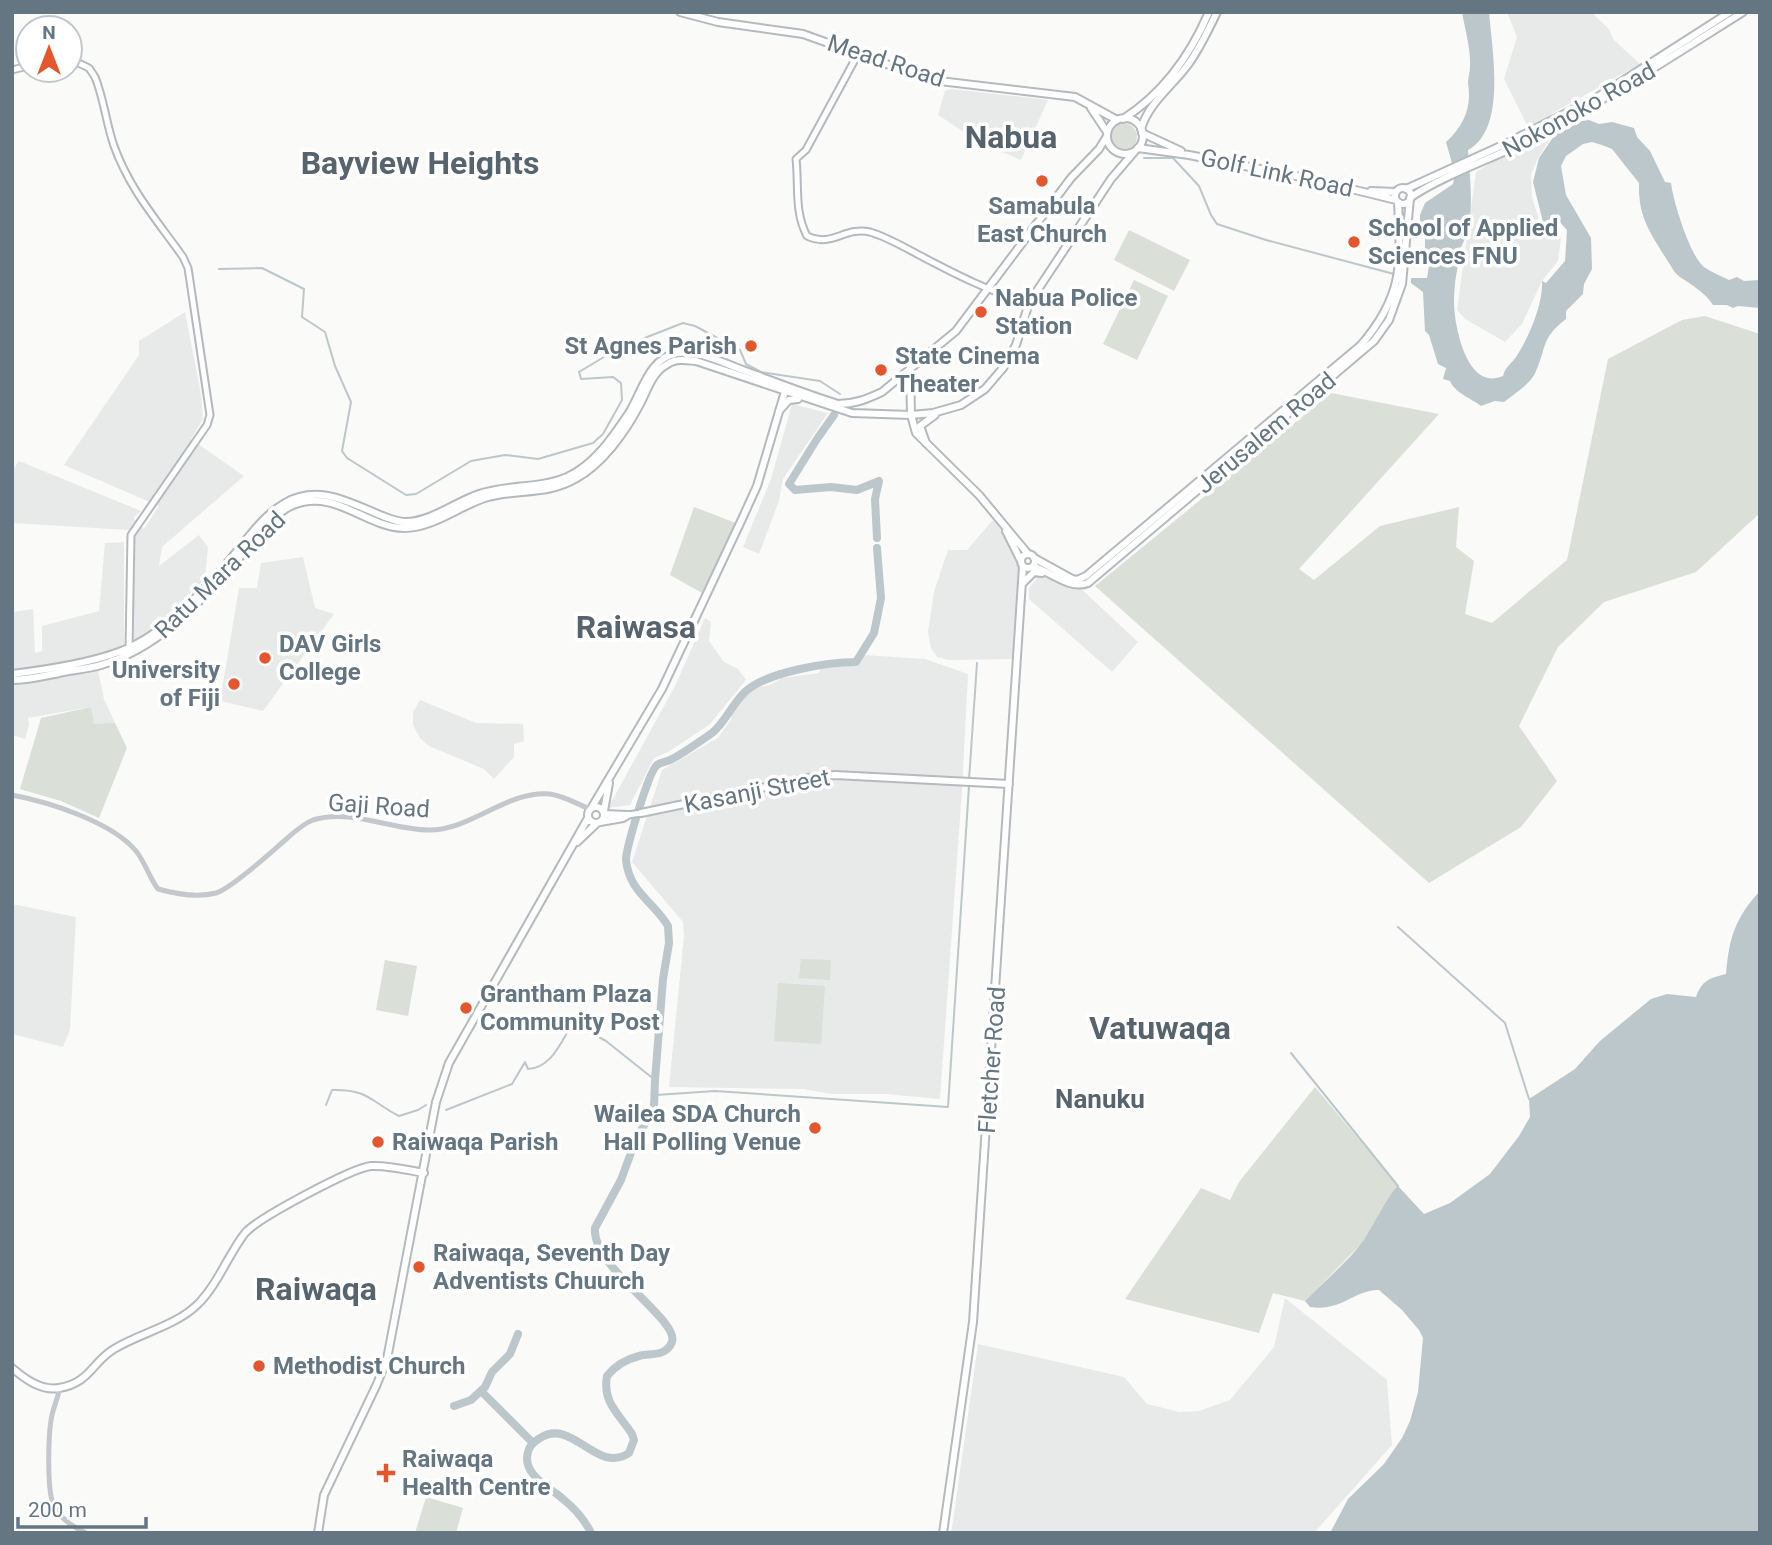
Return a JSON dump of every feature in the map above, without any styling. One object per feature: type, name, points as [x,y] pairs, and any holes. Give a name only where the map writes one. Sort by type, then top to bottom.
[{"type":"main road","name":"Mead Road","points":[[680,12],[718,22],[803,34],[931,80],[1058,94],[1079,99],[1091,108],[1120,119]]},
{"type":"main road","points":[[718,22],[719,12]]},
{"type":"main road","points":[[1107,134],[1120,119],[1150,100],[1180,66],[1209,12]]},
{"type":"main road","points":[[1091,108],[1114,150],[1124,154],[1137,149],[1151,108],[1198,50],[1217,12]]},
{"type":"main road","name":"Nokonoko Road","points":[[1578,110],[1730,12]]},
{"type":"main road","name":"Nokonoko Road","points":[[1406,188],[1470,164],[1578,110],[1742,12]]},
{"type":"main road","points":[[858,54],[806,150],[796,159],[796,193],[807,236],[826,241],[847,233],[868,232],[899,244],[988,289],[1029,303]]},
{"type":"main road","points":[[84,66],[95,77],[114,146],[126,175],[188,268],[209,400],[207,425],[131,535],[129,651]]},
{"type":"main road","points":[[1120,119],[1134,121],[1142,131]]},
{"type":"main road","name":"Golf Link Road","points":[[1142,131],[1146,137],[1189,155]]},
{"type":"main road","name":"Ratu Mara Road","points":[[12,680],[99,662],[129,651],[172,626],[223,577],[270,522],[294,505],[312,501],[329,502],[384,524],[412,527],[429,523],[487,498],[565,485],[585,473],[603,456],[632,418],[659,370],[675,360],[696,361],[838,404],[853,403],[882,392],[956,331],[1071,178],[1095,154],[1107,134]]},
{"type":"main road","name":"Golf Link Road","points":[[1137,149],[1189,155],[1366,191],[1397,201]]},
{"type":"main road","name":"Ratu Mara Road","points":[[785,389],[852,413],[911,415],[946,410],[961,405],[978,394],[1003,368],[1016,345],[1029,303],[1111,179],[1137,149]]},
{"type":"main road","name":"Nokonoko Road","points":[[1410,198],[1449,173]]},
{"type":"main road","points":[[1406,188],[1410,198],[1405,203],[1397,201],[1396,192],[1406,188]]},
{"type":"main road","name":"Golf Link Road","points":[[1366,191],[1396,192]]},
{"type":"main road","name":"Jerusalem Road","points":[[1028,562],[1063,580],[1081,585],[1091,581],[1374,341],[1389,320],[1402,284],[1410,198]]},
{"type":"main road","name":"Jerusalem Road","points":[[1028,562],[1072,579],[1086,576],[1361,345],[1380,322],[1397,282],[1401,239],[1397,201]]},
{"type":"main road","points":[[910,369],[911,415],[916,433],[979,495],[1028,562]]},
{"type":"main road","points":[[318,1533],[324,1495],[387,1359],[436,1102],[449,1063],[662,689],[757,486],[785,389]]},
{"type":"main road","points":[[779,411],[789,400],[804,398]]},
{"type":"main road","points":[[926,443],[920,432],[920,424],[946,410]]},
{"type":"main road","name":"Fletcher Road","points":[[943,1532],[971,1344],[1022,584],[1028,562]]},
{"type":"main road","points":[[1022,584],[1034,572],[1063,580]]},
{"type":"main road","name":"Ratu Mara Road","points":[[12,674],[99,662]]},
{"type":"main road","name":"Kasanji Street","points":[[599,822],[822,776],[848,774],[1009,784]]},
{"type":"main road","points":[[570,847],[599,822],[604,813],[609,781]]},
{"type":"main road","name":"Kasanji Street","points":[[590,813],[599,807],[604,813],[630,815]]},
{"type":"main road","points":[[590,813],[593,823],[599,822]]},
{"type":"main road","points":[[12,1368],[36,1385],[48,1389],[60,1388],[85,1377],[113,1349],[181,1316],[199,1303],[246,1232],[265,1218],[360,1168],[390,1167],[424,1173]]},
{"type":"street","name":"Gaji Road","points":[[12,796],[51,805],[122,838],[136,851],[158,889],[181,894],[206,894],[224,889],[293,832],[312,821],[342,817],[432,830],[468,820],[529,795],[557,795],[590,813]]},
{"type":"street","points":[[60,1388],[52,1416],[49,1489],[61,1516],[86,1533]]},
{"type":"shaded area","points":[[1462,12],[1489,12],[1494,67],[1493,107],[1488,125],[1480,140],[1468,150],[1470,216],[1464,241],[1458,252],[1460,258],[1454,296],[1460,340],[1465,354],[1480,375],[1491,378],[1503,376],[1530,330],[1538,310],[1542,281],[1546,283],[1565,261],[1567,230],[1559,221],[1555,222],[1551,232],[1544,226],[1533,182],[1539,158],[1556,133],[1582,121],[1589,120],[1599,124],[1612,122],[1634,128],[1637,137],[1650,151],[1665,182],[1671,183],[1683,228],[1699,261],[1707,269],[1729,280],[1737,277],[1744,281],[1760,280],[1760,308],[1713,305],[1678,275],[1646,224],[1639,183],[1612,149],[1592,142],[1583,144],[1566,156],[1561,166],[1566,195],[1591,238],[1592,269],[1584,284],[1583,294],[1566,311],[1566,319],[1548,337],[1531,380],[1504,402],[1495,401],[1481,406],[1459,392],[1450,381],[1443,379],[1446,368],[1438,364],[1429,335],[1425,331],[1423,292],[1411,283],[1411,278],[1427,278],[1429,266],[1425,265],[1425,235],[1420,215],[1425,203],[1453,184],[1455,174],[1446,142],[1462,123],[1468,108],[1470,53]]},
{"type":"shaded area","points":[[1507,12],[1591,12],[1608,28],[1614,40],[1640,64],[1551,114],[1555,131],[1531,174],[1532,197],[1544,236],[1561,237],[1558,261],[1542,281],[1522,324],[1505,342],[1465,319],[1457,310],[1476,172],[1533,137],[1504,79],[1517,37]]},
{"type":"shaded area","points":[[951,89],[1048,100],[1021,160],[979,142],[938,115],[945,91]]},
{"type":"shaded area","points":[[1123,123],[1133,127],[1137,137],[1133,147],[1123,151],[1113,147],[1109,137],[1113,127]]},
{"type":"shaded area","points":[[1129,230],[1190,260],[1174,291],[1114,260]]},
{"type":"shaded area","points":[[1134,280],[1168,296],[1137,360],[1103,344]]},
{"type":"shaded area","points":[[185,312],[201,394],[203,419],[191,439],[244,476],[162,547],[159,566],[199,535],[208,547],[205,579],[154,629],[133,641],[133,539],[129,530],[12,523],[12,471],[19,461],[141,511],[133,518],[144,529],[159,506],[64,465],[139,355],[139,341]]},
{"type":"shaded area","points":[[1705,316],[1760,334],[1760,513],[1696,572],[1604,602],[1558,647],[1519,726],[1557,781],[1521,827],[1429,883],[1095,586],[1331,393],[1439,414],[1299,569],[1314,580],[1380,526],[1459,507],[1456,547],[1474,561],[1465,614],[1492,623],[1567,560],[1608,359],[1682,320]]},
{"type":"shaded area","points":[[792,404],[828,413],[783,479],[779,501],[759,554],[743,547],[771,479]]},
{"type":"shaded area","points":[[694,507],[736,523],[702,593],[670,575]]},
{"type":"shaded area","points":[[993,520],[1017,555],[1020,579],[1013,659],[949,660],[937,657],[931,648],[928,632],[934,592],[948,550],[967,550]]},
{"type":"shaded area","points":[[124,542],[124,646],[92,658],[12,672],[12,568],[13,612],[33,609],[35,653],[42,651],[42,626],[99,611],[105,543]]},
{"type":"shaded area","name":"DAV Girls College","points":[[303,557],[315,608],[334,614],[263,711],[220,701],[239,588],[257,588],[261,563]]},
{"type":"shaded area","points":[[1044,576],[1077,585],[1138,642],[1112,672],[1029,599],[1029,588],[1037,578]]},
{"type":"shaded area","points":[[705,618],[711,622],[709,641],[724,662],[738,669],[746,680],[709,725],[654,758],[630,805],[608,808],[675,686]]},
{"type":"shaded area","points":[[864,655],[925,659],[968,674],[940,1099],[886,1094],[832,1094],[803,1089],[669,1087],[684,936],[683,922],[632,862],[662,770],[718,738],[731,719],[735,701],[753,687],[768,686],[782,678],[819,673],[821,667],[833,663],[846,664]]},
{"type":"shaded area","points":[[98,670],[104,699],[115,723],[94,725],[90,707],[28,718],[25,739],[12,735],[12,684],[21,685]]},
{"type":"shaded area","points":[[420,700],[476,723],[523,724],[524,741],[514,744],[514,757],[494,779],[484,769],[429,746],[420,738],[413,725],[413,712]]},
{"type":"shaded area","points":[[91,707],[94,724],[115,723],[127,748],[99,818],[61,801],[20,789],[41,718]]},
{"type":"shaded area","points":[[1760,891],[1760,1533],[1330,1533],[1348,1499],[1384,1464],[1402,1438],[1418,1392],[1423,1338],[1402,1310],[1379,1290],[1321,1308],[1310,1307],[1305,1301],[1357,1249],[1398,1186],[1424,1214],[1450,1203],[1490,1174],[1519,1136],[1530,1117],[1529,1099],[1575,1069],[1600,1041],[1651,999],[1667,994],[1696,997],[1707,981],[1726,974],[1735,929]]},
{"type":"shaded area","points":[[12,904],[76,917],[70,1029],[63,1047],[12,1034]]},
{"type":"shaded area","points":[[801,959],[831,960],[830,980],[799,978]]},
{"type":"shaded area","points":[[385,960],[417,966],[408,1016],[376,1010]]},
{"type":"shaded area","points":[[778,983],[825,986],[821,1044],[774,1041]]},
{"type":"shaded area","points":[[1315,1087],[1398,1186],[1361,1244],[1305,1301],[1273,1293],[1259,1333],[1125,1299],[1201,1188],[1230,1200],[1239,1182]]},
{"type":"shaded area","points":[[1285,1298],[1387,1380],[1392,1445],[1314,1533],[949,1533],[952,1528],[978,1344],[1124,1377],[1147,1404],[1179,1412],[1199,1411],[1230,1400],[1274,1347]]},
{"type":"shaded area","points":[[426,1497],[463,1508],[456,1533],[415,1533]]},
{"type":"waterway","points":[[1144,158],[1173,158],[1199,186],[1217,224],[1394,274]]},
{"type":"waterway","points":[[219,269],[262,268],[304,289],[302,317],[325,332],[335,366],[351,402],[342,451],[347,458],[406,495],[416,494],[471,461],[505,455],[538,459],[593,443],[603,434],[622,400],[621,383],[613,377],[581,379],[579,372],[619,348],[683,323],[695,326],[740,350],[746,364],[761,372],[820,381],[840,394]]},
{"type":"waterway","points":[[834,415],[789,484],[795,490],[831,487],[857,490],[879,481],[875,499],[877,538]]},
{"type":"waterway","points":[[591,1533],[575,1510],[532,1472],[527,1458],[529,1449],[536,1440],[552,1434],[574,1439],[606,1457],[617,1458],[629,1453],[634,1440],[609,1401],[607,1376],[626,1361],[662,1352],[672,1342],[671,1332],[663,1320],[606,1259],[597,1243],[595,1228],[621,1180],[636,1139],[654,1108],[663,979],[669,943],[668,926],[637,889],[628,871],[626,860],[634,826],[657,765],[677,756],[712,733],[745,692],[782,674],[814,666],[856,662],[874,633],[881,598],[877,548]]},
{"type":"waterway","points":[[969,780],[977,663]]},
{"type":"waterway","points":[[656,1095],[715,1091],[948,1107],[969,786]]},
{"type":"waterway","points":[[1398,927],[1505,1023],[1529,1099]]},
{"type":"waterway","points":[[446,1110],[512,1084],[525,1062],[528,1069],[543,1064],[550,1059],[573,1023],[606,1041],[655,1080]]},
{"type":"waterway","points":[[1291,1053],[1398,1186]]},
{"type":"waterway","points":[[326,1105],[332,1090],[362,1094],[399,1116],[426,1105]]},
{"type":"waterway","points":[[454,1406],[471,1400],[485,1387],[492,1372],[510,1354],[518,1334]]},
{"type":"waterway","points":[[481,1391],[533,1443]]},
{"type":"place","name":"Samabula East Church","points":[[1042,181]]},
{"type":"place","name":"School of Applied Sciences FNU","points":[[1354,242]]},
{"type":"place","name":"Nabua Police Station","points":[[981,312]]},
{"type":"place","name":"St Agnes Parish","points":[[751,346]]},
{"type":"place","name":"State Cinema Theater","points":[[881,370]]},
{"type":"place","name":"DAV Girls College","points":[[265,658]]},
{"type":"place","name":"University of Fiji","points":[[234,684]]},
{"type":"place","name":"Grantham Plaza Community Post","points":[[466,1008]]},
{"type":"place","name":"Wailea SDA Church Hall Polling Venue","points":[[815,1128]]},
{"type":"place","name":"Raiwaqa Parish","points":[[378,1142]]},
{"type":"place","name":"Raiwaqa, Seventh Day Adventists Chuurch","points":[[419,1267]]},
{"type":"place","name":"Methodist Church","points":[[259,1366]]},
{"type":"place","name":"Raiwaqa Health Centre","points":[[386,1473]]},
{"type":"district","name":"Nabua","points":[[1011,137]]},
{"type":"district","name":"Bayview Heights","points":[[420,163]]},
{"type":"district","name":"Raiwasa","points":[[636,627]]},
{"type":"district","name":"Vatuwaqa","points":[[1160,1028]]},
{"type":"district","name":"Nanuku","points":[[1100,1099]]},
{"type":"district","name":"Raiwaqa","points":[[316,1289]]}]
